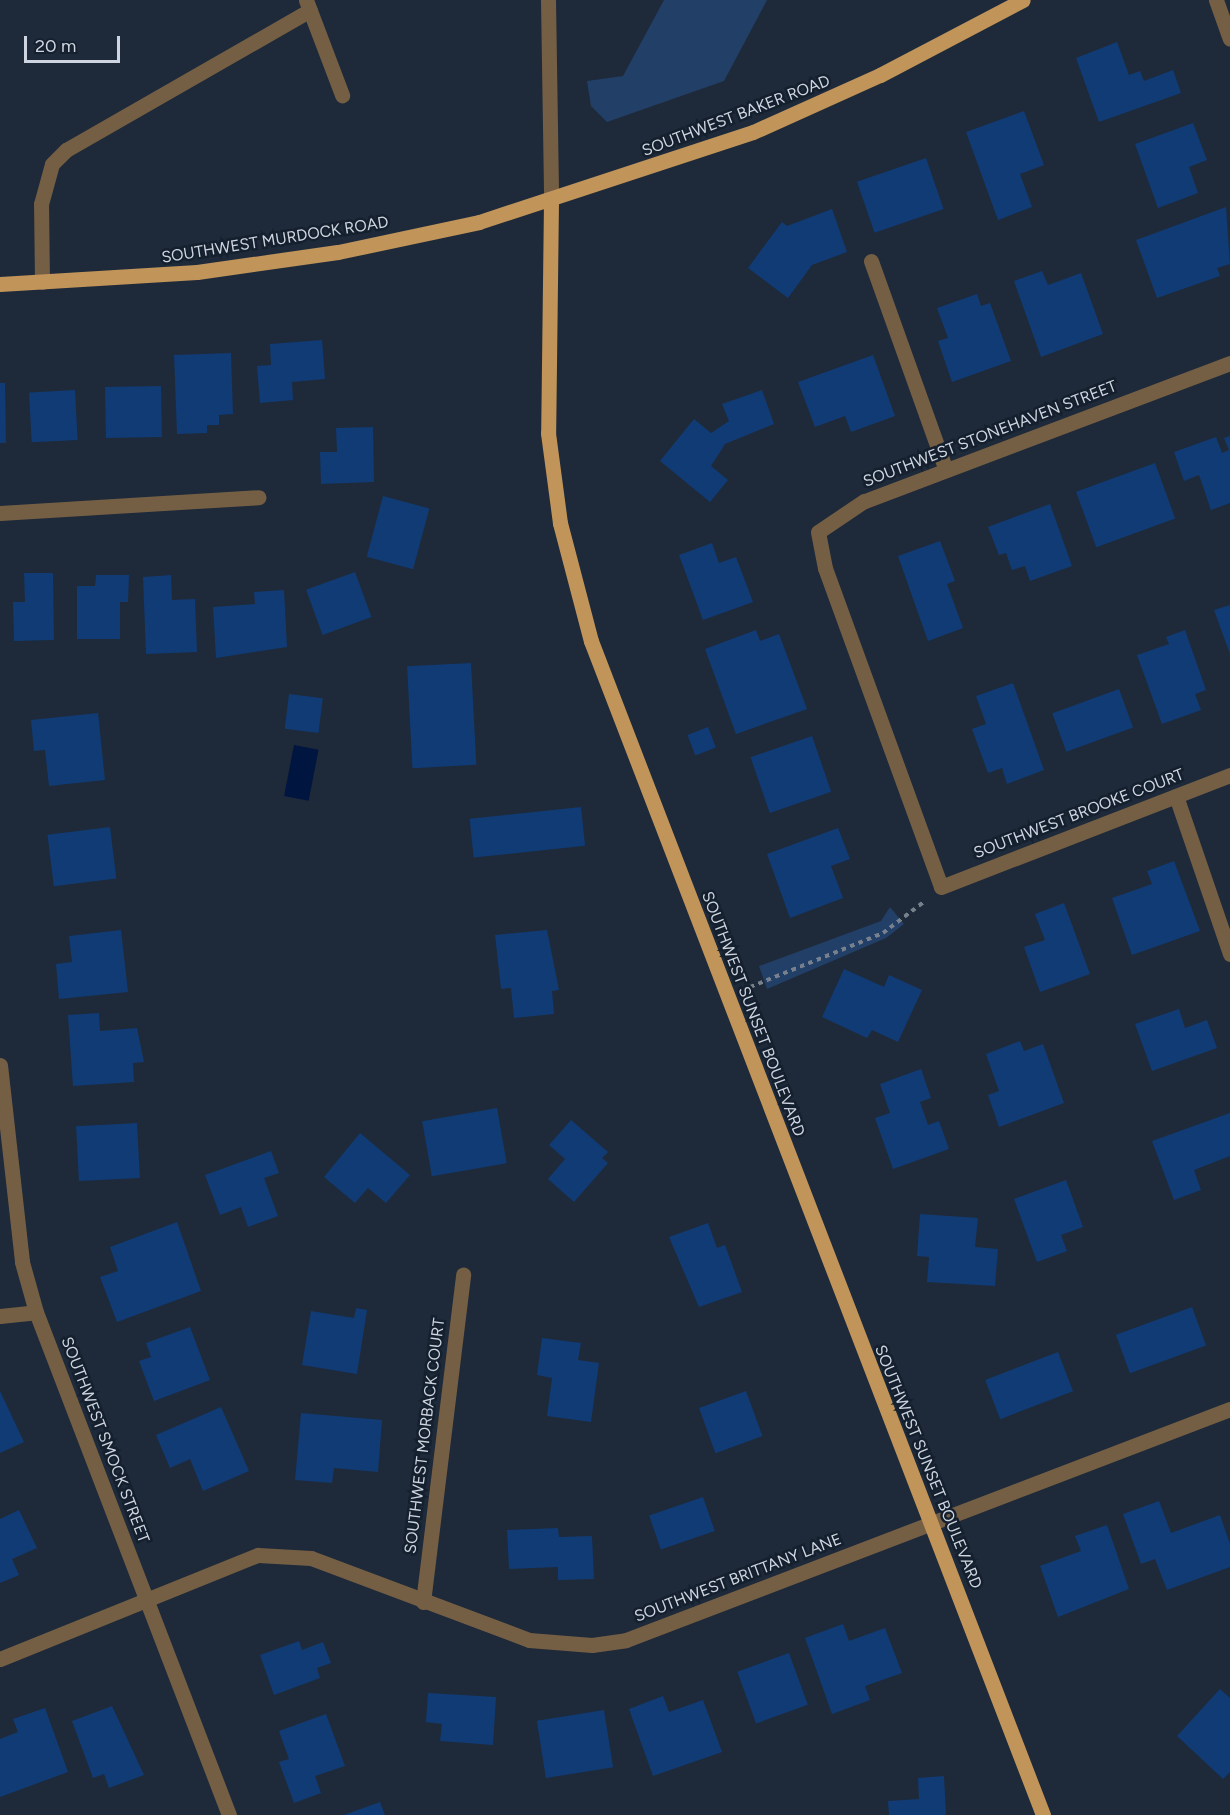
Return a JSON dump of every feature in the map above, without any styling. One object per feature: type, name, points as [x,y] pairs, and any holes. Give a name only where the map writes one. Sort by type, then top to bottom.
[{"type":"main road","name":"SOUTHWEST BAKER ROAD","points":[[551,201],[805,111],[1023,0]]},
{"type":"main road","name":"SOUTHWEST MURDOCK ROAD","points":[[0,284],[197,272],[338,252],[551,201]]},
{"type":"main road","name":"SOUTHWEST SUNSET BOULEVARD","points":[[551,201],[548,434],[569,566],[603,680],[1043,1815]]},
{"type":"street","points":[[548,0],[551,201]]},
{"type":"street","points":[[1216,0],[1230,39]]},
{"type":"street","points":[[42,282],[41,204],[52,164],[66,150],[308,5],[342,96]]},
{"type":"street","points":[[871,261],[946,470]]},
{"type":"street","name":"SOUTHWEST STONEHAVEN STREET","points":[[941,887],[825,568],[818,531],[864,501],[1230,363]]},
{"type":"street","points":[[0,513],[259,497]]},
{"type":"street","name":"SOUTHWEST BROOKE COURT","points":[[941,887],[1230,775]]},
{"type":"street","points":[[1176,796],[1230,954]]},
{"type":"street","name":"SOUTHWEST SMOCK STREET","points":[[0,1065],[22,1262],[36,1312],[149,1601],[229,1815]]},
{"type":"street","name":"SOUTHWEST MORBACK COURT","points":[[423,1602],[463,1274]]},
{"type":"street","points":[[0,1316],[36,1312]]},
{"type":"street","name":"SOUTHWEST BRITTANY LANE","points":[[0,1659],[267,1555],[311,1558],[529,1640],[592,1645],[626,1640],[1230,1408]]},
{"type":"path","points":[[728,999],[883,933],[941,887]]},
{"type":"shaded area","points":[[664,0],[767,0],[724,81],[607,122],[591,106],[587,81],[623,76]]},
{"type":"shaded area","points":[[294,745],[319,750],[309,801],[284,796]]},
{"type":"shaded area","points":[[890,907],[904,924],[886,938],[767,989],[759,966],[881,921]]},
{"type":"building","points":[[1117,42],[1129,75],[1140,71],[1144,81],[1173,70],[1181,93],[1099,122],[1076,58]]},
{"type":"building","points":[[1024,111],[1044,165],[1020,174],[1032,207],[998,220],[966,132]]},
{"type":"building","points":[[1193,123],[1207,160],[1189,167],[1198,193],[1158,208],[1135,144]]},
{"type":"building","points":[[926,158],[944,209],[875,233],[857,182]]},
{"type":"building","points":[[1226,207],[1230,264],[1217,268],[1220,276],[1157,298],[1136,240]]},
{"type":"building","points":[[832,209],[847,252],[812,265],[788,298],[748,268],[782,222],[787,226]]},
{"type":"building","points":[[1042,271],[1048,285],[1081,273],[1103,334],[1041,357],[1014,281]]},
{"type":"building","points":[[977,294],[981,306],[990,303],[1011,361],[952,382],[938,341],[948,338],[937,308]]},
{"type":"building","points":[[322,340],[325,379],[292,382],[293,400],[260,403],[257,366],[271,365],[270,344]]},
{"type":"building","points":[[231,353],[233,414],[219,415],[219,425],[207,425],[207,433],[177,434],[174,355]]},
{"type":"building","points":[[873,355],[895,416],[851,432],[845,416],[815,427],[798,382]]},
{"type":"building","points":[[0,383],[5,383],[6,443],[0,443]]},
{"type":"building","points":[[161,386],[162,437],[106,438],[105,387]]},
{"type":"building","points":[[75,390],[78,440],[32,442],[29,392]]},
{"type":"building","points":[[762,390],[774,424],[725,444],[711,466],[728,480],[710,502],[660,461],[694,419],[711,433],[729,421],[722,404]]},
{"type":"building","points":[[373,427],[374,482],[321,484],[320,452],[337,452],[336,428]]},
{"type":"building","points":[[1230,436],[1230,503],[1211,510],[1199,475],[1184,481],[1174,452],[1216,437],[1222,453],[1229,450],[1224,438]]},
{"type":"building","points":[[1155,463],[1175,518],[1096,547],[1076,492]]},
{"type":"building","points":[[383,496],[429,508],[413,569],[367,557]]},
{"type":"building","points":[[1050,504],[1072,566],[1030,581],[1025,566],[1012,570],[1006,553],[999,555],[988,527]]},
{"type":"building","points":[[940,541],[955,581],[947,584],[963,628],[928,641],[898,556]]},
{"type":"building","points":[[712,543],[719,563],[736,557],[753,602],[703,620],[679,555]]},
{"type":"building","points":[[355,572],[371,617],[323,635],[306,590]]},
{"type":"building","points":[[24,573],[53,573],[54,640],[14,641],[13,602],[25,602]]},
{"type":"building","points":[[96,575],[129,575],[128,602],[120,602],[120,639],[77,639],[77,586],[95,586]]},
{"type":"building","points":[[171,575],[172,600],[195,599],[197,652],[146,654],[143,577]]},
{"type":"building","points":[[284,590],[287,647],[216,658],[213,607],[255,604],[254,592]]},
{"type":"building","points":[[1230,605],[1230,654],[1214,610]]},
{"type":"building","points":[[756,630],[760,641],[779,634],[807,709],[736,734],[705,649]]},
{"type":"building","points":[[1185,630],[1206,690],[1195,694],[1201,710],[1162,724],[1137,655],[1169,644],[1166,637]]},
{"type":"building","points":[[471,663],[476,765],[412,768],[407,666]]},
{"type":"building","points":[[1013,683],[1044,770],[1007,784],[1002,768],[988,773],[972,729],[986,724],[976,696]]},
{"type":"building","points":[[1119,689],[1133,728],[1066,752],[1052,713]]},
{"type":"building","points":[[289,694],[323,698],[318,733],[285,729]]},
{"type":"building","points":[[98,713],[105,780],[49,786],[45,750],[34,751],[31,720]]},
{"type":"building","points":[[708,727],[716,748],[695,755],[687,735]]},
{"type":"building","points":[[812,736],[831,792],[770,813],[751,757]]},
{"type":"building","points":[[581,807],[585,846],[474,857],[470,819]]},
{"type":"building","points":[[110,827],[116,879],[54,886],[47,835]]},
{"type":"building","points":[[838,828],[850,859],[831,866],[843,898],[790,918],[767,854]]},
{"type":"building","points":[[1174,861],[1200,931],[1132,955],[1112,898],[1152,884],[1147,871]]},
{"type":"building","points":[[1064,903],[1090,974],[1040,992],[1024,947],[1045,940],[1035,914]]},
{"type":"building","points":[[121,930],[128,992],[59,999],[56,964],[72,962],[69,936]]},
{"type":"building","points":[[547,930],[559,990],[552,991],[554,1014],[514,1018],[511,988],[501,989],[495,935]]},
{"type":"building","points":[[844,969],[884,987],[889,975],[922,990],[898,1042],[872,1030],[867,1038],[822,1017]]},
{"type":"building","points":[[1179,1009],[1185,1028],[1207,1020],[1217,1048],[1152,1071],[1135,1024]]},
{"type":"building","points":[[99,1013],[100,1031],[137,1028],[144,1062],[133,1063],[134,1082],[73,1086],[68,1015]]},
{"type":"building","points":[[1020,1041],[1024,1051],[1043,1044],[1064,1103],[999,1127],[988,1095],[999,1091],[986,1054]]},
{"type":"building","points":[[921,1069],[931,1098],[920,1102],[928,1125],[939,1121],[949,1149],[893,1169],[875,1118],[890,1113],[880,1084]]},
{"type":"building","points":[[497,1108],[507,1163],[432,1176],[422,1121]]},
{"type":"building","points":[[1230,1113],[1230,1156],[1194,1170],[1201,1190],[1174,1200],[1152,1141]]},
{"type":"building","points":[[571,1120],[608,1152],[602,1158],[608,1163],[574,1202],[548,1179],[565,1159],[549,1145]]},
{"type":"building","points":[[137,1123],[140,1178],[79,1181],[76,1126]]},
{"type":"building","points":[[360,1133],[410,1175],[386,1203],[368,1188],[355,1203],[324,1177]]},
{"type":"building","points":[[271,1151],[279,1173],[264,1178],[278,1216],[248,1227],[241,1207],[220,1215],[205,1175]]},
{"type":"building","points":[[1066,1180],[1083,1227],[1061,1235],[1067,1251],[1037,1262],[1014,1199]]},
{"type":"building","points":[[920,1214],[978,1218],[975,1247],[998,1249],[995,1286],[927,1282],[929,1257],[917,1256]]},
{"type":"building","points":[[177,1222],[201,1291],[117,1322],[100,1277],[118,1271],[110,1247]]},
{"type":"building","points":[[708,1223],[717,1248],[725,1245],[742,1292],[699,1307],[669,1237]]},
{"type":"building","points":[[1192,1307],[1206,1346],[1130,1373],[1116,1335]]},
{"type":"building","points":[[356,1308],[367,1310],[357,1374],[302,1365],[311,1311],[354,1318]]},
{"type":"building","points":[[190,1327],[210,1380],[154,1401],[139,1361],[151,1357],[146,1343]]},
{"type":"building","points":[[542,1338],[581,1343],[578,1360],[599,1363],[591,1422],[547,1416],[552,1378],[537,1375]]},
{"type":"building","points":[[1058,1352],[1073,1391],[1000,1419],[985,1380]]},
{"type":"building","points":[[0,1391],[24,1442],[0,1453]]},
{"type":"building","points":[[746,1391],[762,1436],[715,1453],[699,1408]]},
{"type":"building","points":[[221,1407],[249,1471],[203,1491],[190,1459],[170,1468],[156,1435]]},
{"type":"building","points":[[301,1413],[382,1420],[378,1472],[334,1468],[332,1483],[295,1480]]},
{"type":"building","points":[[703,1497],[715,1531],[661,1550],[649,1516]]},
{"type":"building","points":[[1159,1501],[1171,1533],[1220,1515],[1230,1544],[1230,1567],[1167,1590],[1155,1559],[1141,1564],[1123,1514]]},
{"type":"building","points":[[19,1510],[37,1548],[12,1559],[19,1575],[0,1583],[0,1519]]},
{"type":"building","points":[[1107,1525],[1129,1589],[1058,1617],[1040,1566],[1081,1551],[1075,1536]]},
{"type":"building","points":[[558,1528],[559,1537],[592,1536],[594,1579],[558,1580],[558,1567],[509,1569],[507,1530]]},
{"type":"building","points":[[843,1624],[849,1641],[885,1628],[902,1673],[865,1686],[870,1700],[832,1714],[805,1638]]},
{"type":"building","points":[[299,1641],[302,1650],[323,1642],[331,1663],[317,1668],[320,1678],[274,1695],[260,1655]]},
{"type":"building","points":[[789,1653],[808,1705],[756,1723],[737,1672]]},
{"type":"building","points":[[1220,1689],[1230,1698],[1230,1772],[1223,1779],[1177,1736]]},
{"type":"building","points":[[428,1693],[496,1697],[493,1745],[440,1741],[442,1724],[426,1722]]},
{"type":"building","points":[[663,1696],[669,1712],[703,1700],[722,1752],[653,1776],[629,1709]]},
{"type":"building","points":[[112,1706],[144,1775],[109,1788],[104,1774],[93,1778],[72,1721]]},
{"type":"building","points":[[45,1708],[68,1772],[0,1797],[0,1739],[18,1732],[13,1719]]},
{"type":"building","points":[[604,1710],[613,1767],[546,1778],[537,1721]]},
{"type":"building","points":[[326,1714],[345,1766],[315,1776],[321,1793],[294,1803],[279,1762],[289,1759],[279,1731]]},
{"type":"building","points":[[944,1776],[946,1815],[889,1815],[888,1801],[919,1799],[918,1778]]},
{"type":"building","points":[[380,1802],[385,1815],[344,1815]]}]
